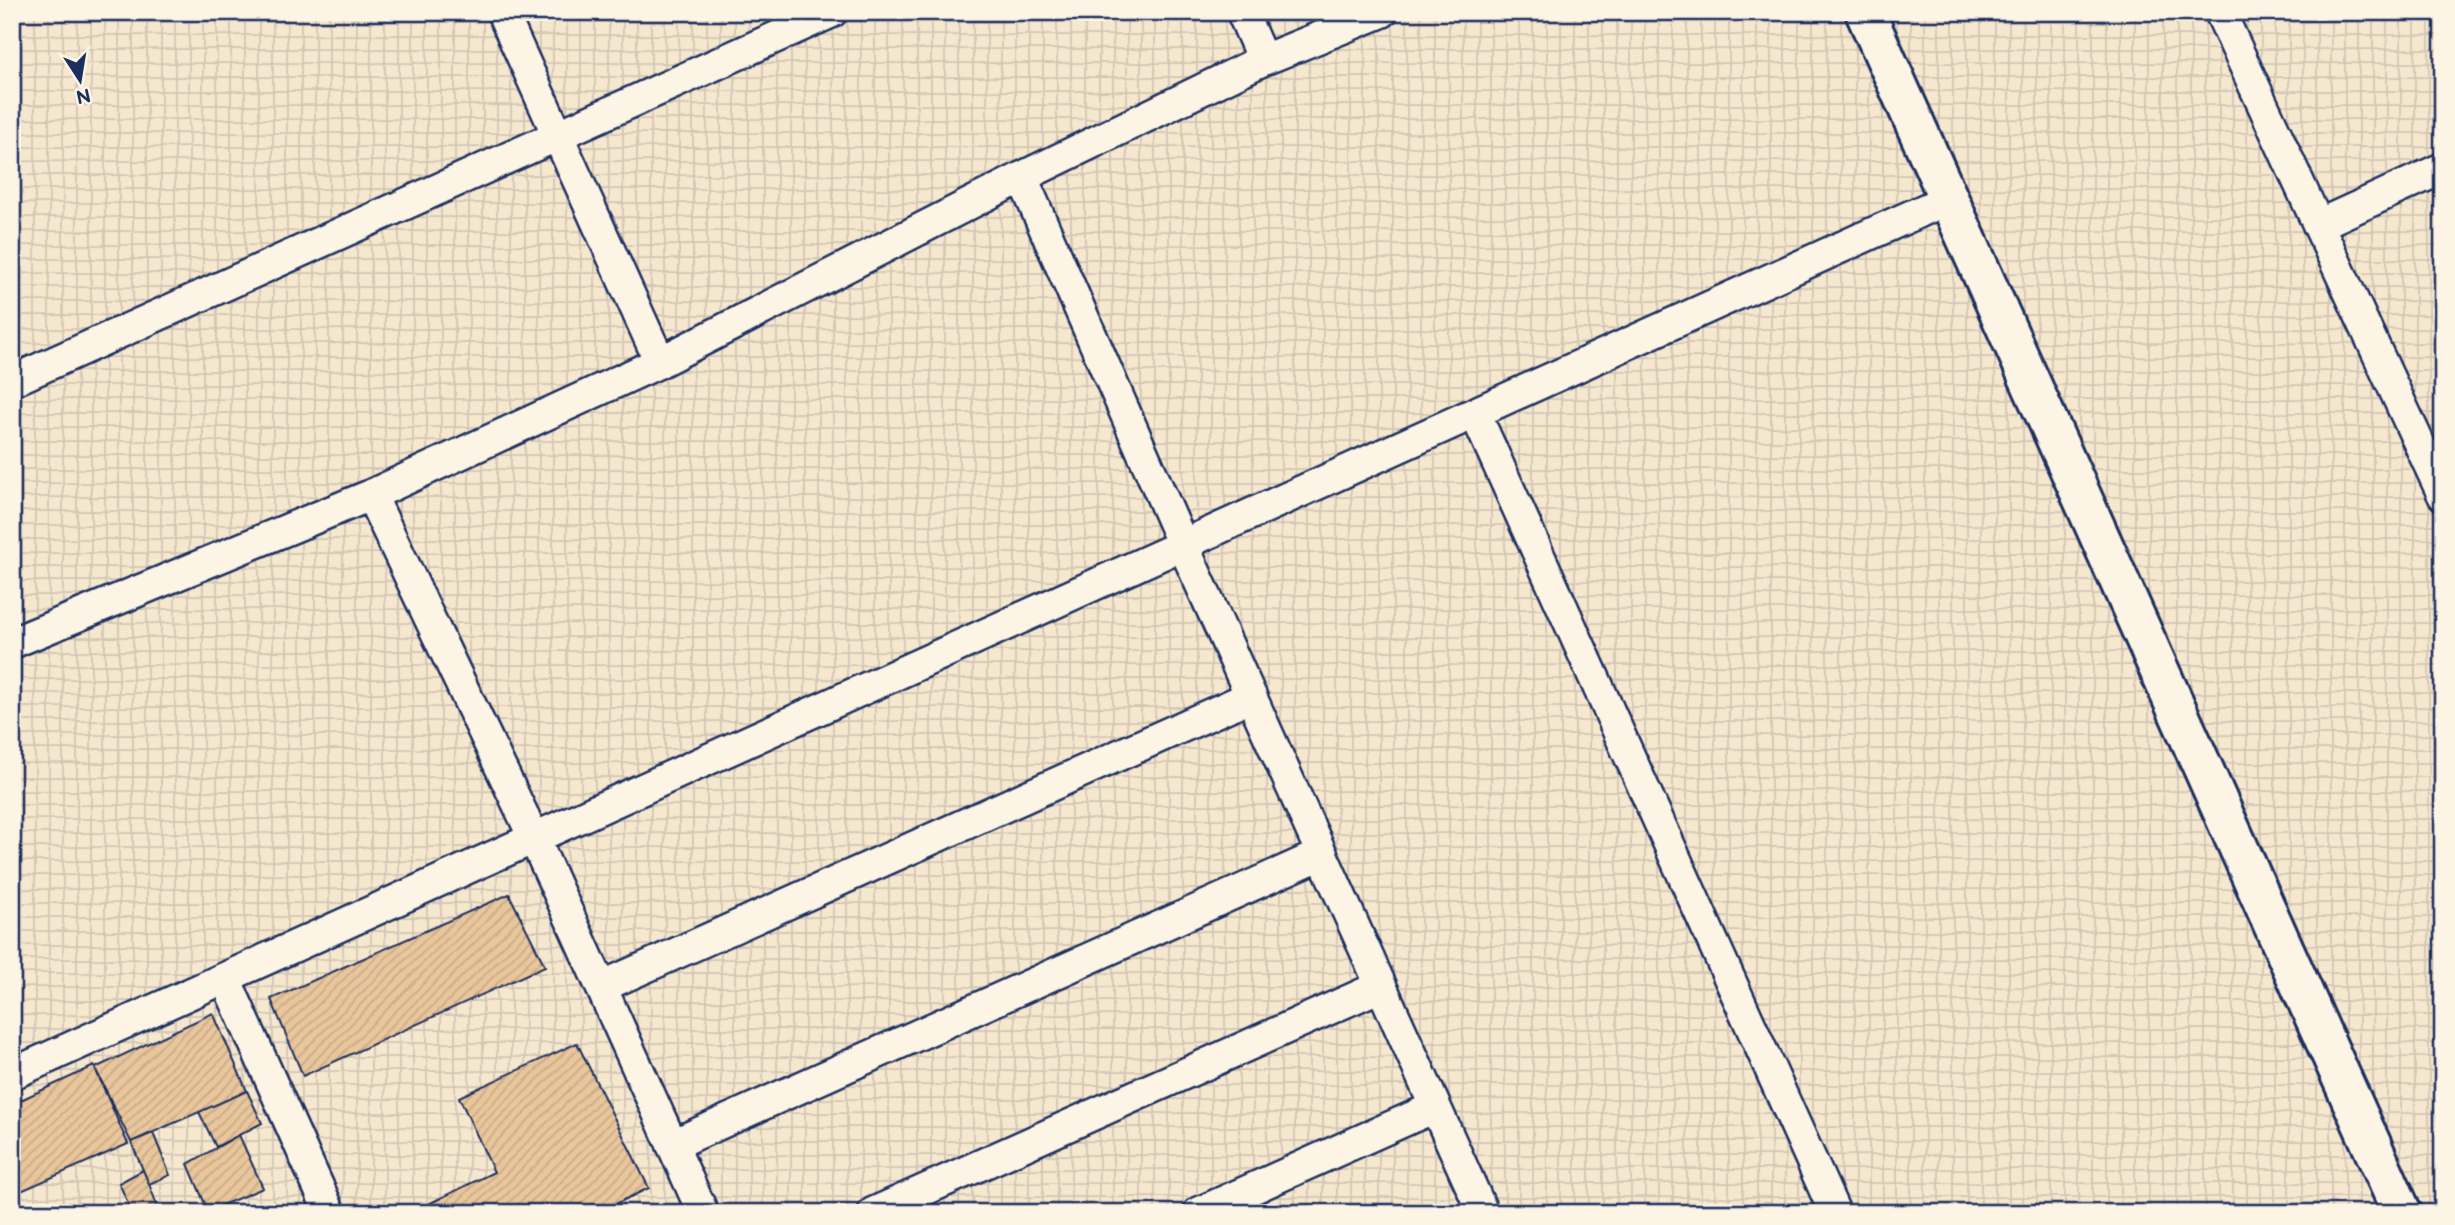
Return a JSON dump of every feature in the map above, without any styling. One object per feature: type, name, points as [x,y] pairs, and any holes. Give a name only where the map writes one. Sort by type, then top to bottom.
[{"type":"street","points":[[502,12],[660,362]]},
{"type":"street","points":[[12,381],[832,12]]},
{"type":"street","points":[[1242,12],[1263,60]]},
{"type":"street","points":[[12,643],[371,495],[660,362],[1023,177],[1263,60],[1382,12]]},
{"type":"street","points":[[1865,12],[2402,1213]]},
{"type":"street","points":[[2220,12],[2318,225],[2436,464],[2443,495]]},
{"type":"street","points":[[2318,225],[2443,168]]},
{"type":"street","points":[[1023,177],[1183,545],[1483,1213]]},
{"type":"street","points":[[12,1074],[1948,199]]},
{"type":"street","points":[[1475,413],[1835,1213]]},
{"type":"street","points":[[371,495],[534,838],[703,1213]]},
{"type":"street","points":[[601,987],[1251,696]]},
{"type":"street","points":[[672,1145],[1322,855]]},
{"type":"street","points":[[225,978],[330,1213]]},
{"type":"street","points":[[873,1213],[1381,986]]},
{"type":"street","points":[[1198,1213],[1435,1107]]},
{"type":"shaded area","points":[[12,12],[2443,12],[2443,1213],[12,1213]]},
{"type":"building","points":[[509,894],[545,966],[303,1076],[271,999]]},
{"type":"building","points":[[213,1013],[247,1091],[131,1142],[95,1068]]},
{"type":"building","points":[[577,1043],[649,1188],[597,1213],[410,1213],[494,1172],[459,1097]]},
{"type":"building","points":[[94,1066],[128,1144],[12,1195],[12,1104]]},
{"type":"building","points":[[247,1091],[262,1123],[216,1147],[199,1112]]},
{"type":"building","points":[[153,1133],[170,1175],[149,1184],[131,1142]]},
{"type":"building","points":[[239,1135],[263,1188],[208,1211],[188,1164]]},
{"type":"building","points":[[143,1170],[160,1213],[132,1213],[119,1183]]}]
